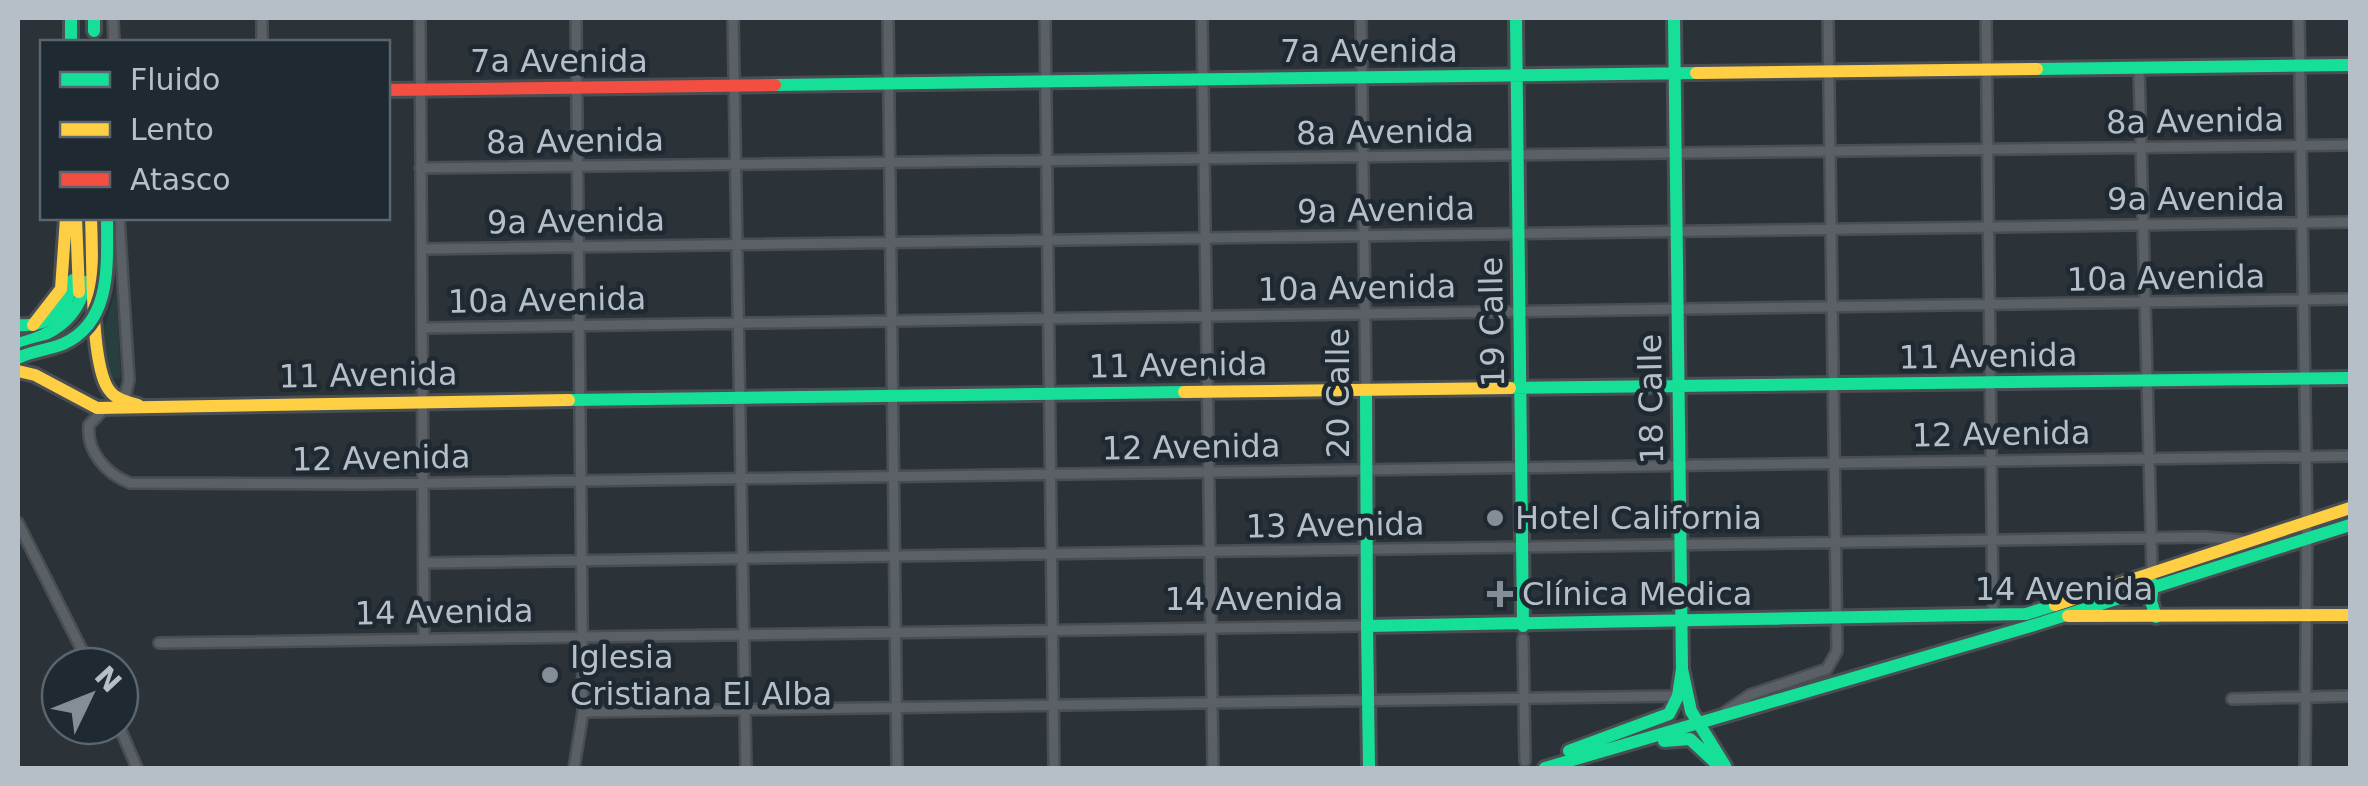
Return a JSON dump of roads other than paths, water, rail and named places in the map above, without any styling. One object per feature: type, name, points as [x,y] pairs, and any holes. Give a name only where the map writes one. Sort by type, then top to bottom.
[{"type":"main road","name":"19 Calle","points":[[1516,18],[1523,632]]},
{"type":"main road","name":"18 Calle","points":[[1674,18],[1682,669],[1696,722],[1723,768]]},
{"type":"main road","name":"7a Avenida","points":[[390,90],[2350,65]]},
{"type":"main road","points":[[34,326],[56,305],[64,289],[66,220]]},
{"type":"main road","points":[[18,344],[73,306],[80,283],[76,220]]},
{"type":"main road","points":[[91,220],[99,362],[106,386],[117,399],[138,405]]},
{"type":"main road","points":[[18,358],[64,343],[95,318],[106,294],[111,220]]},
{"type":"main road","points":[[18,325],[34,326],[55,315],[69,301],[77,243]]},
{"type":"main road","points":[[18,344],[41,338],[74,316],[84,298],[91,267]]},
{"type":"main road","points":[[18,371],[36,377],[78,404],[102,410]]},
{"type":"main road","name":"11 Avenida","points":[[102,410],[138,405],[2350,378]]},
{"type":"main road","name":"20 Calle","points":[[1366,390],[1369,768]]},
{"type":"main road","points":[[1541,768],[2064,615],[2247,541],[2350,508]]},
{"type":"main road","points":[[2026,614],[2350,524]]},
{"type":"main road","points":[[2152,577],[2151,601],[2156,617]]},
{"type":"main road","name":"14 Avenida","points":[[1367,626],[1523,632],[1680,622],[2026,614],[2350,615]]},
{"type":"main road","points":[[1541,768],[1556,756],[1668,714],[1678,696],[1682,669]]},
{"type":"main road","points":[[1577,768],[1682,736],[1699,744],[1723,768]]},
{"type":"street","points":[[420,18],[424,638]]},
{"type":"street","points":[[574,768],[583,712],[579,637],[582,559],[576,18]]},
{"type":"street","points":[[733,18],[746,768]]},
{"type":"street","points":[[888,18],[897,768]]},
{"type":"street","points":[[1045,18],[1054,768]]},
{"type":"street","points":[[1202,18],[1213,768]]},
{"type":"street","name":"20 Calle","points":[[1360,18],[1366,390]]},
{"type":"street","points":[[1718,716],[1750,695],[1827,669],[1836,659],[1828,18]]},
{"type":"street","points":[[1986,18],[1993,615]]},
{"type":"street","points":[[2300,18],[2307,456],[2304,768]]},
{"type":"street","points":[[2139,68],[2152,577]]},
{"type":"street","name":"8a Avenida","points":[[420,168],[2350,144]]},
{"type":"street","points":[[111,220],[129,380],[126,393],[117,399]]},
{"type":"street","name":"9a Avenida","points":[[422,250],[2350,222]]},
{"type":"street","name":"10a Avenida","points":[[423,328],[2350,300]]},
{"type":"street","name":"12 Avenida","points":[[102,410],[90,425],[91,446],[117,478],[130,483],[424,483],[2350,456]]},
{"type":"street","points":[[18,522],[80,646]]},
{"type":"street","name":"13 Avenida","points":[[424,563],[2151,538],[2247,541]]},
{"type":"street","name":"14 Avenida","points":[[158,643],[1367,626]]},
{"type":"street","name":"19 Calle","points":[[1523,632],[1524,761]]},
{"type":"street","points":[[583,712],[1678,696]]},
{"type":"street","points":[[2232,699],[2350,696]]},
{"type":"place","name":"Hotel California","points":[[1495,518]]},
{"type":"place","name":"Clínica Medica","points":[[1500,594]]},
{"type":"place","name":"Iglesia Cristiana El Alba","points":[[550,675]]}]
